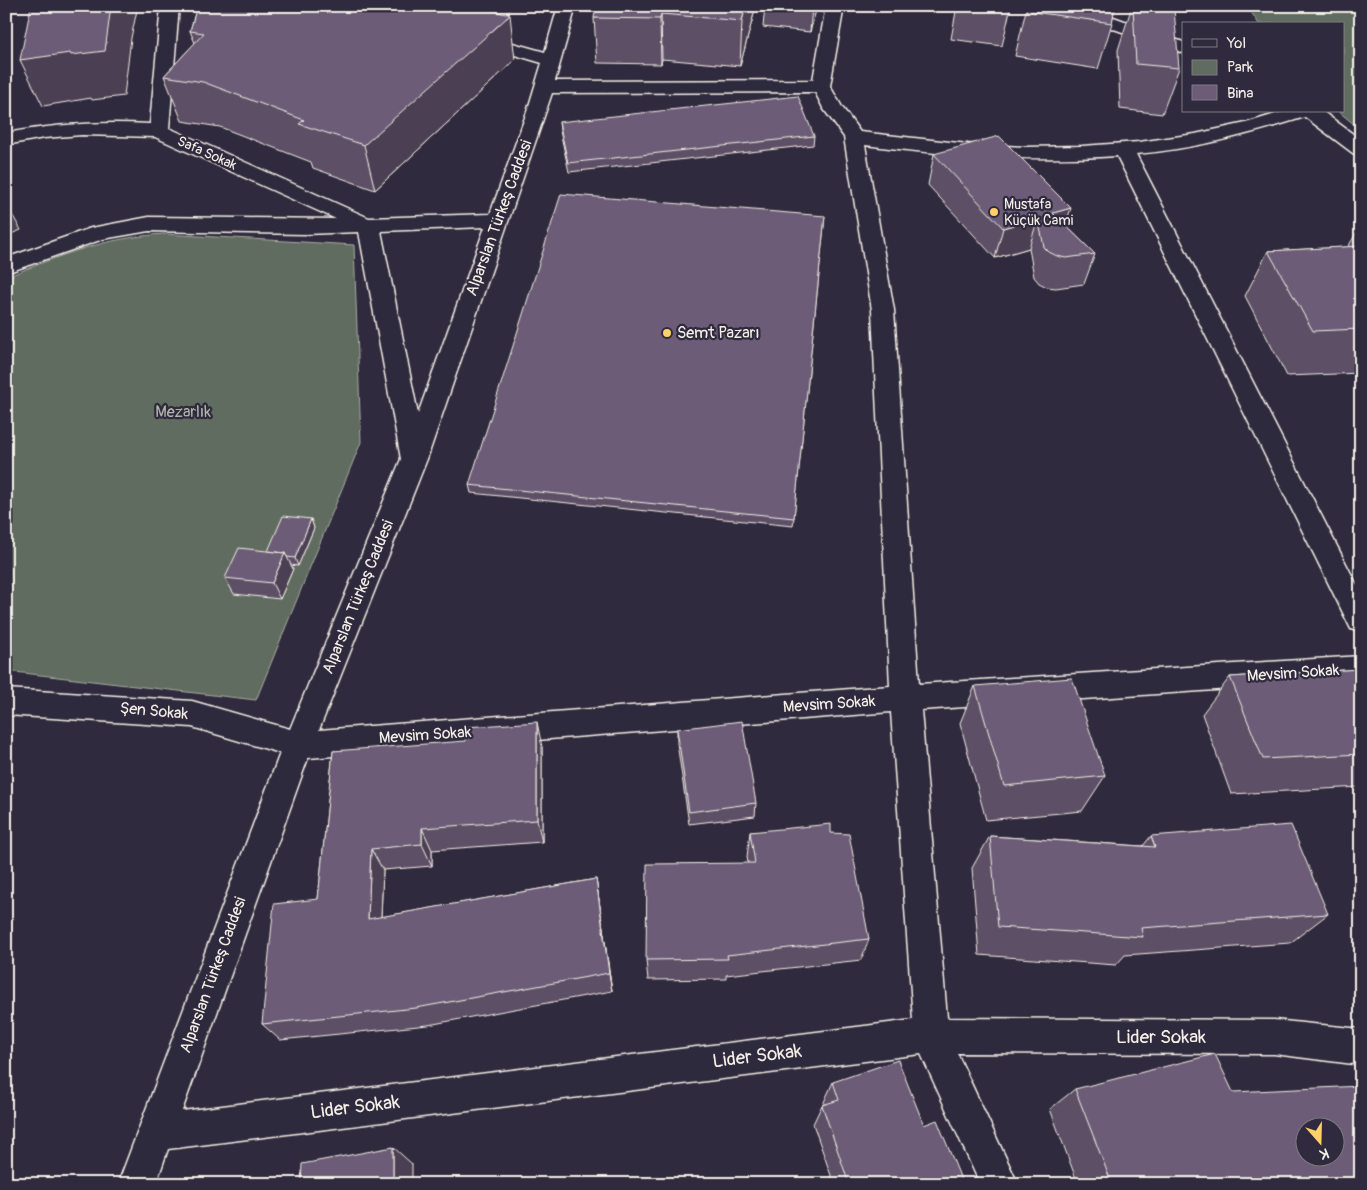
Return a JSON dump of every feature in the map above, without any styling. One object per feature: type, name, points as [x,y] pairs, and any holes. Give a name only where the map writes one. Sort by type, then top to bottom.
[{"type":"street","name":"Safa Sokak","points":[[170,6],[159,131],[369,226]]},
{"type":"street","name":"Alparslan Türkeş Caddesi","points":[[137,1184],[298,745],[414,460],[520,162],[553,60],[566,6]]},
{"type":"street","points":[[834,6],[821,86],[833,108],[854,137],[883,310],[905,698],[931,1035],[999,1184]]},
{"type":"street","points":[[1065,6],[1129,27],[1182,48]]},
{"type":"street","points":[[1116,6],[1129,27]]},
{"type":"street","points":[[457,32],[553,60]]},
{"type":"street","points":[[544,87],[821,86]]},
{"type":"street","points":[[854,137],[913,146],[983,152],[1070,153],[1124,150],[1206,139],[1274,122],[1305,112]]},
{"type":"street","points":[[1309,112],[1361,150]]},
{"type":"street","points":[[6,139],[77,129],[133,128],[159,131]]},
{"type":"street","points":[[1124,150],[1361,621]]},
{"type":"street","points":[[6,266],[99,233],[149,224],[226,227],[369,226],[498,220]]},
{"type":"street","points":[[369,226],[414,460]]},
{"type":"street","name":"Mevsim Sokak","points":[[298,745],[905,698],[1361,668]]},
{"type":"street","name":"Şen Sokak","points":[[6,702],[192,714],[298,745]]},
{"type":"street","name":"Lider Sokak","points":[[156,1132],[931,1035],[1274,1038],[1361,1047]]},
{"type":"green space","points":[[1247,6],[1361,6],[1361,130],[1339,112],[1344,112],[1344,22],[1258,22]]},
{"type":"green space","name":"Mezarlık","points":[[164,234],[354,245],[361,442],[256,700],[6,671],[6,277],[83,249],[121,239]]},
{"type":"building","points":[[31,6],[111,6],[105,51],[71,55],[70,53],[20,60]]},
{"type":"building","points":[[197,6],[487,6],[486,9],[510,15],[364,145],[299,124],[304,120],[203,82],[164,76],[204,33],[190,31]]},
{"type":"building","points":[[596,6],[746,6],[742,21],[661,14],[660,19],[594,18]]},
{"type":"building","points":[[1027,6],[1115,6],[1112,23],[1026,11]]},
{"type":"building","points":[[1133,6],[1174,9],[1179,68],[1136,64]]},
{"type":"building","points":[[798,96],[814,136],[568,163],[559,122]]},
{"type":"building","points":[[999,136],[1071,208],[1053,213],[1095,254],[1066,258],[1049,252],[1044,247],[1038,218],[1003,228],[934,154]]},
{"type":"building","name":"Semt Pazarı","points":[[561,194],[825,216],[794,518],[469,485]]},
{"type":"building","points":[[1361,246],[1361,329],[1313,331],[1268,251]]},
{"type":"building","points":[[283,516],[311,519],[295,558],[287,557],[285,553],[268,551]]},
{"type":"building","points":[[239,548],[285,553],[272,583],[225,578]]},
{"type":"building","points":[[1361,669],[1361,754],[1263,759],[1230,677]]},
{"type":"building","points":[[1072,678],[1105,776],[1004,786],[975,686]]},
{"type":"building","points":[[742,721],[756,803],[689,812],[677,729]]},
{"type":"building","points":[[537,722],[537,820],[422,828],[422,844],[371,849],[368,919],[596,879],[609,973],[416,1008],[262,1024],[274,904],[318,899],[333,751],[466,741],[466,727]]},
{"type":"building","points":[[831,824],[831,833],[849,834],[869,939],[727,955],[728,959],[646,960],[647,864],[755,863],[750,832]]},
{"type":"building","points":[[1291,825],[1328,914],[1141,928],[1143,937],[998,927],[990,836],[1155,847],[1151,836]]},
{"type":"building","points":[[1215,1054],[1233,1092],[1361,1086],[1361,1184],[1313,1184],[1311,1180],[1297,1184],[1112,1184],[1075,1089]]},
{"type":"building","points":[[898,1060],[924,1125],[937,1120],[963,1184],[849,1184],[822,1105],[839,1100],[833,1082]]},
{"type":"building","points":[[393,1147],[393,1184],[301,1184],[302,1164]]},
{"type":"place","name":"Mustafa Küçük Cami","points":[[994,212]]},
{"type":"place","name":"Semt Pazarı","points":[[667,333]]}]
